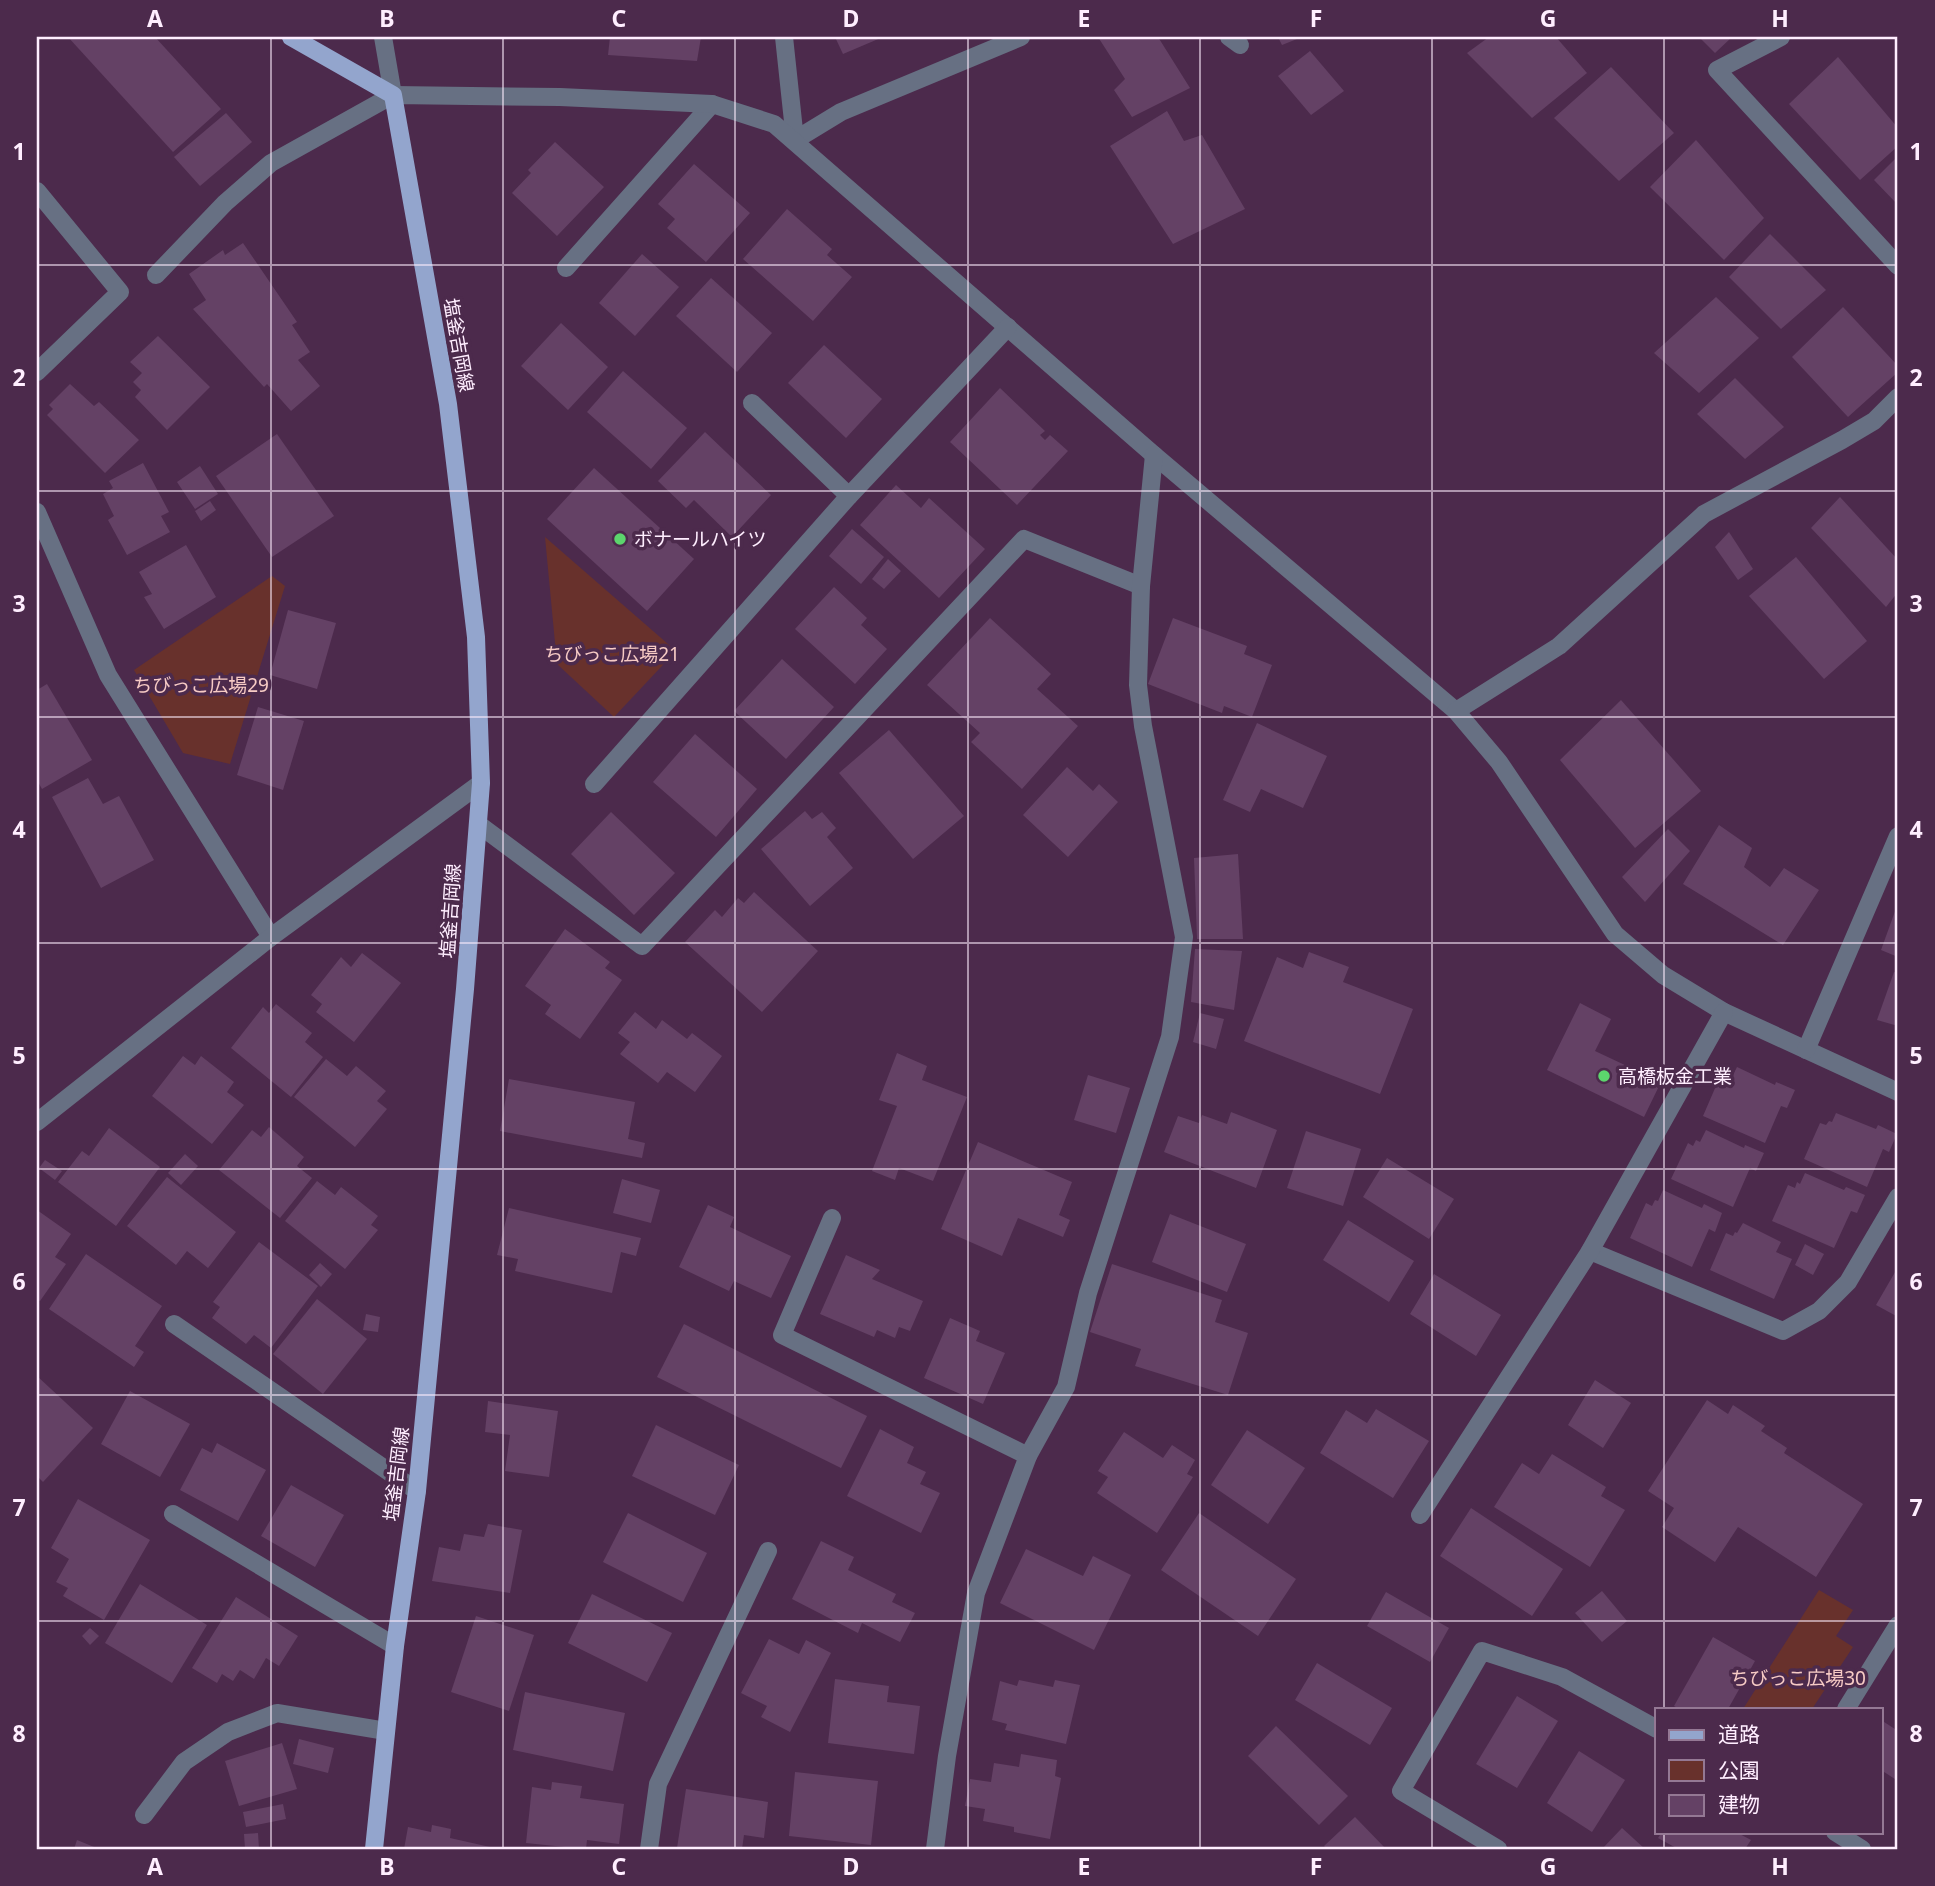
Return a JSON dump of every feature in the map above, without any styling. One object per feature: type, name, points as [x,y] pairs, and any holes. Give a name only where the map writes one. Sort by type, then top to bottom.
[{"type":"main road","points":[[291,37],[393,95]]},
{"type":"main road","name":"塩釜吉岡線","points":[[374,1849],[394,1646],[416,1491],[463,1003],[481,783],[476,637],[448,404],[393,95]]},
{"type":"street","points":[[383,37],[393,95]]},
{"type":"street","points":[[785,37],[795,140]]},
{"type":"street","points":[[795,140],[841,112],[1021,37]]},
{"type":"street","points":[[1781,37],[1717,69],[1898,266]]},
{"type":"street","points":[[156,275],[225,203],[271,163],[393,95],[559,97],[712,104],[775,124],[1154,455],[1456,711],[1499,762],[1615,934],[1663,975],[1724,1012],[1898,1092]]},
{"type":"street","points":[[566,268],[712,104]]},
{"type":"street","points":[[37,191],[120,292],[37,372]]},
{"type":"street","points":[[594,785],[849,496],[1008,327]]},
{"type":"street","points":[[1456,711],[1559,646],[1704,514],[1874,421],[1898,397]]},
{"type":"street","points":[[752,403],[849,496]]},
{"type":"street","points":[[935,1849],[947,1756],[976,1593],[1028,1456],[1066,1387],[1088,1293],[1170,1037],[1184,937],[1143,726],[1138,684],[1141,586],[1154,455]]},
{"type":"street","points":[[37,512],[108,675],[271,937]]},
{"type":"street","points":[[478,824],[642,946],[1024,539],[1141,586]]},
{"type":"street","points":[[37,1122],[271,937],[481,783]]},
{"type":"street","points":[[1806,1050],[1898,836]]},
{"type":"street","points":[[1420,1515],[1590,1251],[1724,1012]]},
{"type":"street","points":[[1590,1251],[1783,1331],[1819,1311],[1848,1282],[1898,1197]]},
{"type":"street","points":[[832,1218],[782,1335],[1028,1456]]},
{"type":"street","points":[[174,1324],[416,1491]]},
{"type":"street","points":[[173,1514],[394,1646]]},
{"type":"street","points":[[649,1849],[658,1784],[768,1550]]},
{"type":"street","points":[[1847,1708],[1898,1625]]},
{"type":"street","points":[[1498,1849],[1401,1791],[1482,1651],[1562,1677],[1655,1728]]},
{"type":"street","points":[[144,1815],[184,1762],[228,1732],[276,1713],[386,1731]]},
{"type":"street","points":[[1838,1834],[1862,1849]]},
{"type":"green space","name":"ちびっこ広場21","points":[[545,537],[676,651],[614,717],[557,664]]},
{"type":"green space","name":"ちびっこ広場29","points":[[272,576],[285,586],[230,764],[183,753],[134,670]]},
{"type":"green space","name":"ちびっこ広場30","points":[[1819,1590],[1853,1610],[1836,1636],[1853,1647],[1813,1708],[1744,1708]]},
{"type":"building","points":[[68,37],[155,37],[221,109],[173,152]]},
{"type":"building","points":[[610,37],[701,37],[697,61],[608,55]]},
{"type":"building","points":[[835,37],[883,37],[843,54]]},
{"type":"building","points":[[1098,37],[1158,37],[1190,88],[1132,117],[1114,90],[1125,79]]},
{"type":"building","points":[[1278,37],[1302,37],[1282,45]]},
{"type":"building","points":[[1489,37],[1556,37],[1587,73],[1532,118],[1467,53]]},
{"type":"building","points":[[1699,37],[1732,37],[1715,53]]},
{"type":"building","points":[[1310,51],[1344,91],[1311,115],[1278,76]]},
{"type":"building","points":[[1838,57],[1898,128],[1898,146],[1860,180],[1789,104]]},
{"type":"building","points":[[1611,67],[1674,133],[1619,181],[1554,118]]},
{"type":"building","points":[[1167,111],[1184,141],[1202,135],[1245,209],[1173,244],[1110,146]]},
{"type":"building","points":[[226,113],[252,142],[200,186],[174,157]]},
{"type":"building","points":[[1696,140],[1764,218],[1724,260],[1650,187]]},
{"type":"building","points":[[555,142],[604,187],[557,236],[512,193],[531,173],[528,170]]},
{"type":"building","points":[[1898,156],[1898,205],[1874,180]]},
{"type":"building","points":[[694,164],[750,213],[706,262],[667,228],[675,219],[658,204]]},
{"type":"building","points":[[787,209],[832,249],[827,255],[852,277],[813,321],[743,259]]},
{"type":"building","points":[[1770,234],[1826,290],[1781,329],[1729,277]]},
{"type":"building","points":[[243,243],[297,322],[292,325],[310,352],[298,360],[320,386],[291,411],[267,384],[264,387],[193,309],[206,300],[189,274],[223,250],[225,255]]},
{"type":"building","points":[[642,254],[679,287],[635,336],[599,303]]},
{"type":"building","points":[[711,278],[772,333],[737,372],[676,316]]},
{"type":"building","points":[[1716,297],[1759,338],[1699,393],[1654,353]]},
{"type":"building","points":[[1843,307],[1898,366],[1898,372],[1848,417],[1792,357]]},
{"type":"building","points":[[561,323],[608,367],[568,410],[521,366]]},
{"type":"building","points":[[158,336],[210,387],[167,430],[135,397],[141,390],[133,382],[142,373],[130,362]]},
{"type":"building","points":[[824,345],[882,399],[846,438],[788,383]]},
{"type":"building","points":[[623,371],[687,428],[651,469],[587,412]]},
{"type":"building","points":[[1735,378],[1784,427],[1745,459],[1697,414]]},
{"type":"building","points":[[70,384],[94,406],[99,402],[139,440],[105,473],[47,415],[53,409],[49,405]]},
{"type":"building","points":[[1000,388],[1045,431],[1040,435],[1045,440],[1050,435],[1068,451],[1017,505],[950,442]]},
{"type":"building","points":[[705,432],[771,495],[732,537],[694,500],[686,508],[658,481]]},
{"type":"building","points":[[277,434],[334,516],[272,557],[216,476]]},
{"type":"building","points":[[143,463],[169,512],[161,516],[170,532],[127,555],[108,520],[114,516],[103,494],[113,488],[109,481]]},
{"type":"building","points":[[200,466],[218,494],[195,509],[177,482]]},
{"type":"building","name":"ボナールハイツ","points":[[594,468],[694,559],[647,611],[547,519]]},
{"type":"building","points":[[896,485],[921,508],[929,498],[985,549],[939,598],[860,525]]},
{"type":"building","points":[[1840,497],[1898,560],[1898,592],[1886,607],[1811,528]]},
{"type":"building","points":[[210,501],[216,510],[201,521],[195,511]]},
{"type":"building","points":[[852,529],[884,557],[861,584],[829,556]]},
{"type":"building","points":[[1729,532],[1753,569],[1738,580],[1715,547]]},
{"type":"building","points":[[186,545],[216,597],[164,629],[144,597],[152,594],[139,572]]},
{"type":"building","points":[[1796,557],[1867,641],[1824,679],[1749,596]]},
{"type":"building","points":[[888,559],[901,571],[884,589],[872,579]]},
{"type":"building","points":[[834,587],[867,618],[861,625],[887,649],[855,684],[795,629]]},
{"type":"building","points":[[288,610],[336,623],[317,689],[270,675]]},
{"type":"building","points":[[990,618],[1051,674],[1037,689],[1078,726],[1022,789],[971,742],[980,733],[927,685]]},
{"type":"building","points":[[1173,618],[1247,646],[1244,654],[1272,665],[1252,717],[1224,706],[1222,713],[1148,684]]},
{"type":"building","points":[[782,659],[834,707],[786,759],[734,711]]},
{"type":"building","points":[[47,684],[92,760],[42,789],[37,780],[37,690]]},
{"type":"building","points":[[1621,700],[1701,791],[1635,848],[1560,760]]},
{"type":"building","points":[[258,707],[304,721],[283,790],[237,775]]},
{"type":"building","points":[[1257,723],[1327,756],[1303,808],[1261,789],[1250,812],[1223,800]]},
{"type":"building","points":[[889,730],[964,816],[913,859],[839,773]]},
{"type":"building","points":[[695,734],[757,789],[716,837],[653,782]]},
{"type":"building","points":[[1067,767],[1093,791],[1099,784],[1118,802],[1068,857],[1023,815]]},
{"type":"building","points":[[88,778],[103,804],[119,796],[154,860],[101,888],[52,797]]},
{"type":"building","points":[[805,811],[812,819],[822,812],[836,828],[827,837],[853,868],[810,906],[761,849]]},
{"type":"building","points":[[611,812],[675,873],[634,915],[571,854]]},
{"type":"building","points":[[1719,825],[1752,848],[1744,867],[1770,887],[1784,868],[1819,890],[1783,945],[1683,884]]},
{"type":"building","points":[[1668,829],[1690,851],[1645,902],[1622,877]]},
{"type":"building","points":[[1238,854],[1243,939],[1197,939],[1194,858]]},
{"type":"building","points":[[754,892],[818,951],[762,1012],[685,942],[715,910],[722,917],[738,898],[744,903]]},
{"type":"building","points":[[1898,903],[1898,957],[1881,950]]},
{"type":"building","points":[[565,929],[610,962],[605,968],[622,980],[580,1039],[545,1014],[551,1005],[525,986]]},
{"type":"building","points":[[1195,949],[1242,951],[1234,1010],[1191,1002]]},
{"type":"building","points":[[1309,952],[1349,967],[1343,982],[1413,1009],[1380,1094],[1244,1041],[1277,957],[1303,968]]},
{"type":"building","points":[[362,953],[401,983],[354,1042],[316,1012],[322,1004],[311,995],[341,957],[351,967]]},
{"type":"building","points":[[1894,972],[1898,973],[1898,1026],[1877,1020]]},
{"type":"building","points":[[1580,1003],[1611,1019],[1595,1051],[1661,1082],[1644,1117],[1547,1070]]},
{"type":"building","points":[[276,1004],[312,1033],[305,1042],[323,1057],[291,1097],[231,1048],[263,1007],[269,1013]]},
{"type":"building","points":[[635,1012],[656,1029],[662,1020],[687,1039],[692,1033],[722,1056],[695,1092],[667,1072],[658,1083],[620,1054],[630,1042],[618,1033]]},
{"type":"building","points":[[1200,1013],[1224,1019],[1216,1049],[1193,1042]]},
{"type":"building","points":[[897,1053],[927,1066],[922,1080],[967,1097],[933,1181],[899,1168],[895,1180],[872,1171],[897,1106],[879,1100]]},
{"type":"building","points":[[183,1056],[195,1065],[201,1056],[234,1082],[227,1092],[244,1105],[212,1144],[152,1096]]},
{"type":"building","points":[[326,1059],[347,1076],[356,1066],[386,1091],[377,1101],[387,1109],[355,1147],[294,1097]]},
{"type":"building","points":[[1737,1067],[1775,1085],[1776,1082],[1795,1090],[1787,1108],[1781,1106],[1765,1143],[1703,1116],[1719,1079],[1725,1082],[1728,1076],[1731,1079]]},
{"type":"building","points":[[1088,1075],[1130,1088],[1116,1133],[1074,1120]]},
{"type":"building","points":[[509,1079],[635,1102],[628,1139],[645,1143],[642,1158],[500,1131]]},
{"type":"building","points":[[1231,1112],[1277,1130],[1256,1188],[1164,1152],[1178,1116],[1199,1123],[1202,1115],[1227,1124]]},
{"type":"building","points":[[1836,1113],[1876,1129],[1878,1125],[1897,1134],[1889,1152],[1883,1149],[1867,1187],[1804,1159],[1820,1123],[1826,1125],[1829,1121],[1832,1122]]},
{"type":"building","points":[[269,1127],[304,1157],[297,1166],[312,1178],[280,1218],[219,1170],[252,1130],[261,1137]]},
{"type":"building","points":[[109,1128],[160,1167],[116,1226],[58,1182],[82,1151],[89,1156]]},
{"type":"building","points":[[1706,1130],[1744,1148],[1745,1145],[1764,1153],[1756,1171],[1750,1168],[1733,1207],[1671,1179],[1688,1143],[1693,1146],[1696,1140],[1700,1142]]},
{"type":"building","points":[[1306,1131],[1361,1149],[1343,1206],[1287,1188]]},
{"type":"building","points":[[978,1142],[1072,1182],[1059,1215],[1070,1220],[1063,1237],[1018,1218],[1002,1256],[941,1229]]},
{"type":"building","points":[[185,1154],[198,1166],[181,1185],[168,1173]]},
{"type":"building","points":[[1387,1158],[1454,1199],[1429,1239],[1363,1197]]},
{"type":"building","points":[[45,1160],[62,1171],[55,1180],[39,1168]]},
{"type":"building","points":[[1805,1173],[1844,1190],[1846,1187],[1865,1195],[1857,1213],[1851,1211],[1834,1248],[1772,1221],[1788,1185],[1795,1188]]},
{"type":"building","points":[[167,1177],[236,1232],[208,1268],[187,1251],[176,1265],[127,1226]]},
{"type":"building","points":[[622,1179],[660,1190],[651,1223],[613,1213]]},
{"type":"building","points":[[317,1181],[335,1195],[341,1187],[378,1216],[371,1225],[378,1230],[345,1269],[285,1221]]},
{"type":"building","points":[[1663,1190],[1702,1208],[1704,1204],[1722,1213],[1715,1232],[1709,1229],[1692,1267],[1630,1238],[1646,1203],[1652,1206],[1655,1200],[1658,1201]]},
{"type":"building","points":[[708,1205],[734,1217],[730,1227],[791,1256],[771,1298],[734,1281],[729,1291],[679,1267]]},
{"type":"building","points":[[509,1208],[641,1238],[636,1256],[621,1252],[612,1293],[515,1271],[518,1259],[497,1255]]},
{"type":"building","points":[[37,1210],[71,1234],[55,1257],[66,1264],[40,1301],[37,1299]]},
{"type":"building","points":[[1170,1214],[1246,1244],[1227,1292],[1152,1262]]},
{"type":"building","points":[[1348,1220],[1414,1261],[1389,1302],[1323,1260]]},
{"type":"building","points":[[1743,1223],[1781,1242],[1776,1252],[1792,1259],[1774,1299],[1710,1270],[1726,1233],[1733,1236]]},
{"type":"building","points":[[259,1242],[318,1286],[271,1348],[254,1335],[246,1344],[212,1318],[220,1307],[213,1302]]},
{"type":"building","points":[[1805,1244],[1824,1254],[1813,1275],[1795,1265]]},
{"type":"building","points":[[86,1254],[162,1306],[135,1346],[144,1352],[134,1367],[49,1309]]},
{"type":"building","points":[[846,1255],[880,1270],[872,1279],[923,1301],[910,1331],[899,1327],[895,1338],[877,1330],[874,1337],[820,1314]]},
{"type":"building","points":[[320,1263],[332,1274],[321,1287],[309,1275]]},
{"type":"building","points":[[1112,1264],[1222,1300],[1215,1322],[1248,1333],[1228,1395],[1135,1366],[1141,1349],[1090,1332]]},
{"type":"building","points":[[1898,1267],[1898,1317],[1876,1305]]},
{"type":"building","points":[[1434,1274],[1501,1315],[1476,1356],[1410,1314]]},
{"type":"building","points":[[317,1299],[367,1339],[323,1394],[273,1354]]},
{"type":"building","points":[[366,1314],[380,1317],[378,1332],[363,1330]]},
{"type":"building","points":[[950,1318],[980,1331],[976,1341],[1005,1353],[983,1404],[924,1378]]},
{"type":"building","points":[[684,1324],[867,1416],[841,1468],[657,1377]]},
{"type":"building","points":[[37,1376],[93,1428],[43,1482],[37,1476]]},
{"type":"building","points":[[1595,1380],[1631,1403],[1603,1448],[1568,1425]]},
{"type":"building","points":[[130,1391],[190,1424],[160,1477],[101,1444]]},
{"type":"building","points":[[1707,1400],[1728,1414],[1733,1405],[1765,1426],[1761,1431],[1787,1448],[1784,1453],[1863,1504],[1816,1577],[1738,1527],[1715,1562],[1662,1527],[1674,1508],[1648,1491]]},
{"type":"building","points":[[488,1401],[558,1411],[549,1477],[505,1471],[510,1435],[485,1432]]},
{"type":"building","points":[[1376,1409],[1429,1441],[1393,1498],[1320,1453],[1346,1410],[1367,1423]]},
{"type":"building","points":[[656,1425],[739,1465],[715,1515],[632,1476]]},
{"type":"building","points":[[880,1429],[914,1447],[907,1463],[926,1472],[920,1484],[940,1493],[921,1533],[847,1496]]},
{"type":"building","points":[[1247,1430],[1305,1468],[1268,1524],[1211,1485]]},
{"type":"building","points":[[1124,1432],[1163,1458],[1172,1445],[1195,1460],[1187,1474],[1193,1477],[1157,1533],[1097,1493],[1108,1477],[1098,1471]]},
{"type":"building","points":[[217,1443],[266,1470],[238,1521],[180,1490],[202,1448],[212,1453]]},
{"type":"building","points":[[1552,1454],[1606,1487],[1601,1496],[1625,1510],[1590,1567],[1494,1507],[1522,1463],[1539,1474]]},
{"type":"building","points":[[291,1485],[344,1515],[315,1567],[261,1536]]},
{"type":"building","points":[[78,1499],[150,1540],[104,1620],[63,1596],[68,1588],[56,1582],[69,1559],[51,1548]]},
{"type":"building","points":[[1471,1508],[1563,1569],[1532,1616],[1440,1556]]},
{"type":"building","points":[[628,1513],[707,1553],[683,1602],[603,1562]]},
{"type":"building","points":[[1199,1513],[1296,1579],[1258,1636],[1161,1570]]},
{"type":"building","points":[[488,1524],[522,1530],[510,1593],[432,1581],[439,1547],[460,1551],[464,1534],[484,1537]]},
{"type":"building","points":[[821,1541],[854,1557],[848,1570],[896,1594],[892,1602],[915,1613],[900,1642],[862,1623],[858,1633],[792,1599]]},
{"type":"building","points":[[1026,1549],[1083,1576],[1093,1556],[1131,1575],[1094,1650],[1000,1603]]},
{"type":"building","points":[[140,1584],[207,1625],[172,1683],[105,1643]]},
{"type":"building","points":[[1602,1591],[1627,1621],[1602,1642],[1575,1613]]},
{"type":"building","points":[[1386,1592],[1449,1628],[1430,1662],[1367,1626]]},
{"type":"building","points":[[592,1594],[672,1633],[647,1682],[568,1643]]},
{"type":"building","points":[[236,1597],[298,1636],[279,1666],[266,1658],[254,1679],[240,1670],[233,1681],[222,1674],[217,1683],[192,1668]]},
{"type":"building","points":[[476,1616],[534,1635],[509,1711],[451,1692]]},
{"type":"building","points":[[90,1628],[99,1636],[90,1645],[82,1636]]},
{"type":"building","points":[[1713,1637],[1755,1661],[1729,1708],[1674,1706]]},
{"type":"building","points":[[769,1639],[799,1654],[806,1640],[831,1653],[790,1732],[761,1717],[767,1706],[741,1693]]},
{"type":"building","points":[[1317,1663],[1392,1708],[1370,1745],[1295,1700]]},
{"type":"building","points":[[835,1679],[889,1686],[887,1702],[920,1706],[914,1754],[828,1743]]},
{"type":"building","points":[[1019,1680],[1053,1687],[1055,1680],[1080,1685],[1066,1744],[1005,1730],[1007,1724],[992,1720],[1000,1681],[1017,1686]]},
{"type":"building","points":[[525,1692],[625,1713],[613,1771],[513,1750]]},
{"type":"building","points":[[1517,1696],[1558,1721],[1517,1788],[1476,1764]]},
{"type":"building","points":[[1882,1721],[1898,1731],[1898,1781],[1882,1771]]},
{"type":"building","points":[[1276,1726],[1348,1796],[1319,1825],[1248,1756]]},
{"type":"building","points":[[299,1739],[334,1748],[328,1773],[293,1764]]},
{"type":"building","points":[[282,1743],[297,1789],[239,1806],[225,1761]]},
{"type":"building","points":[[1579,1751],[1625,1780],[1592,1832],[1547,1803]]},
{"type":"building","points":[[1021,1754],[1057,1760],[1055,1776],[1061,1778],[1050,1839],[1014,1832],[1014,1827],[983,1821],[985,1809],[965,1806],[970,1779],[991,1782],[994,1763],[1019,1767]]},
{"type":"building","points":[[795,1772],[878,1781],[871,1845],[789,1836]]},
{"type":"building","points":[[552,1782],[582,1786],[580,1798],[624,1804],[619,1844],[587,1840],[584,1849],[526,1843],[532,1787],[551,1790]]},
{"type":"building","points":[[686,1789],[768,1802],[764,1838],[744,1835],[742,1849],[677,1848]]},
{"type":"building","points":[[283,1804],[286,1819],[246,1827],[243,1812]]},
{"type":"building","points":[[1355,1817],[1386,1849],[1327,1849],[1324,1846]]},
{"type":"building","points":[[432,1825],[451,1829],[450,1838],[499,1849],[404,1849],[408,1827],[431,1832]]},
{"type":"building","points":[[1622,1828],[1645,1849],[1602,1849]]},
{"type":"building","points":[[258,1833],[259,1849],[245,1849],[244,1834]]},
{"type":"building","points":[[1661,1834],[1740,1834],[1751,1840],[1745,1849],[1678,1849],[1658,1838]]},
{"type":"building","points":[[77,1840],[99,1849],[74,1849]]},
{"type":"place","name":"ボナールハイツ","points":[[620,539]]},
{"type":"place","name":"高橋板金工業","points":[[1604,1076]]}]
